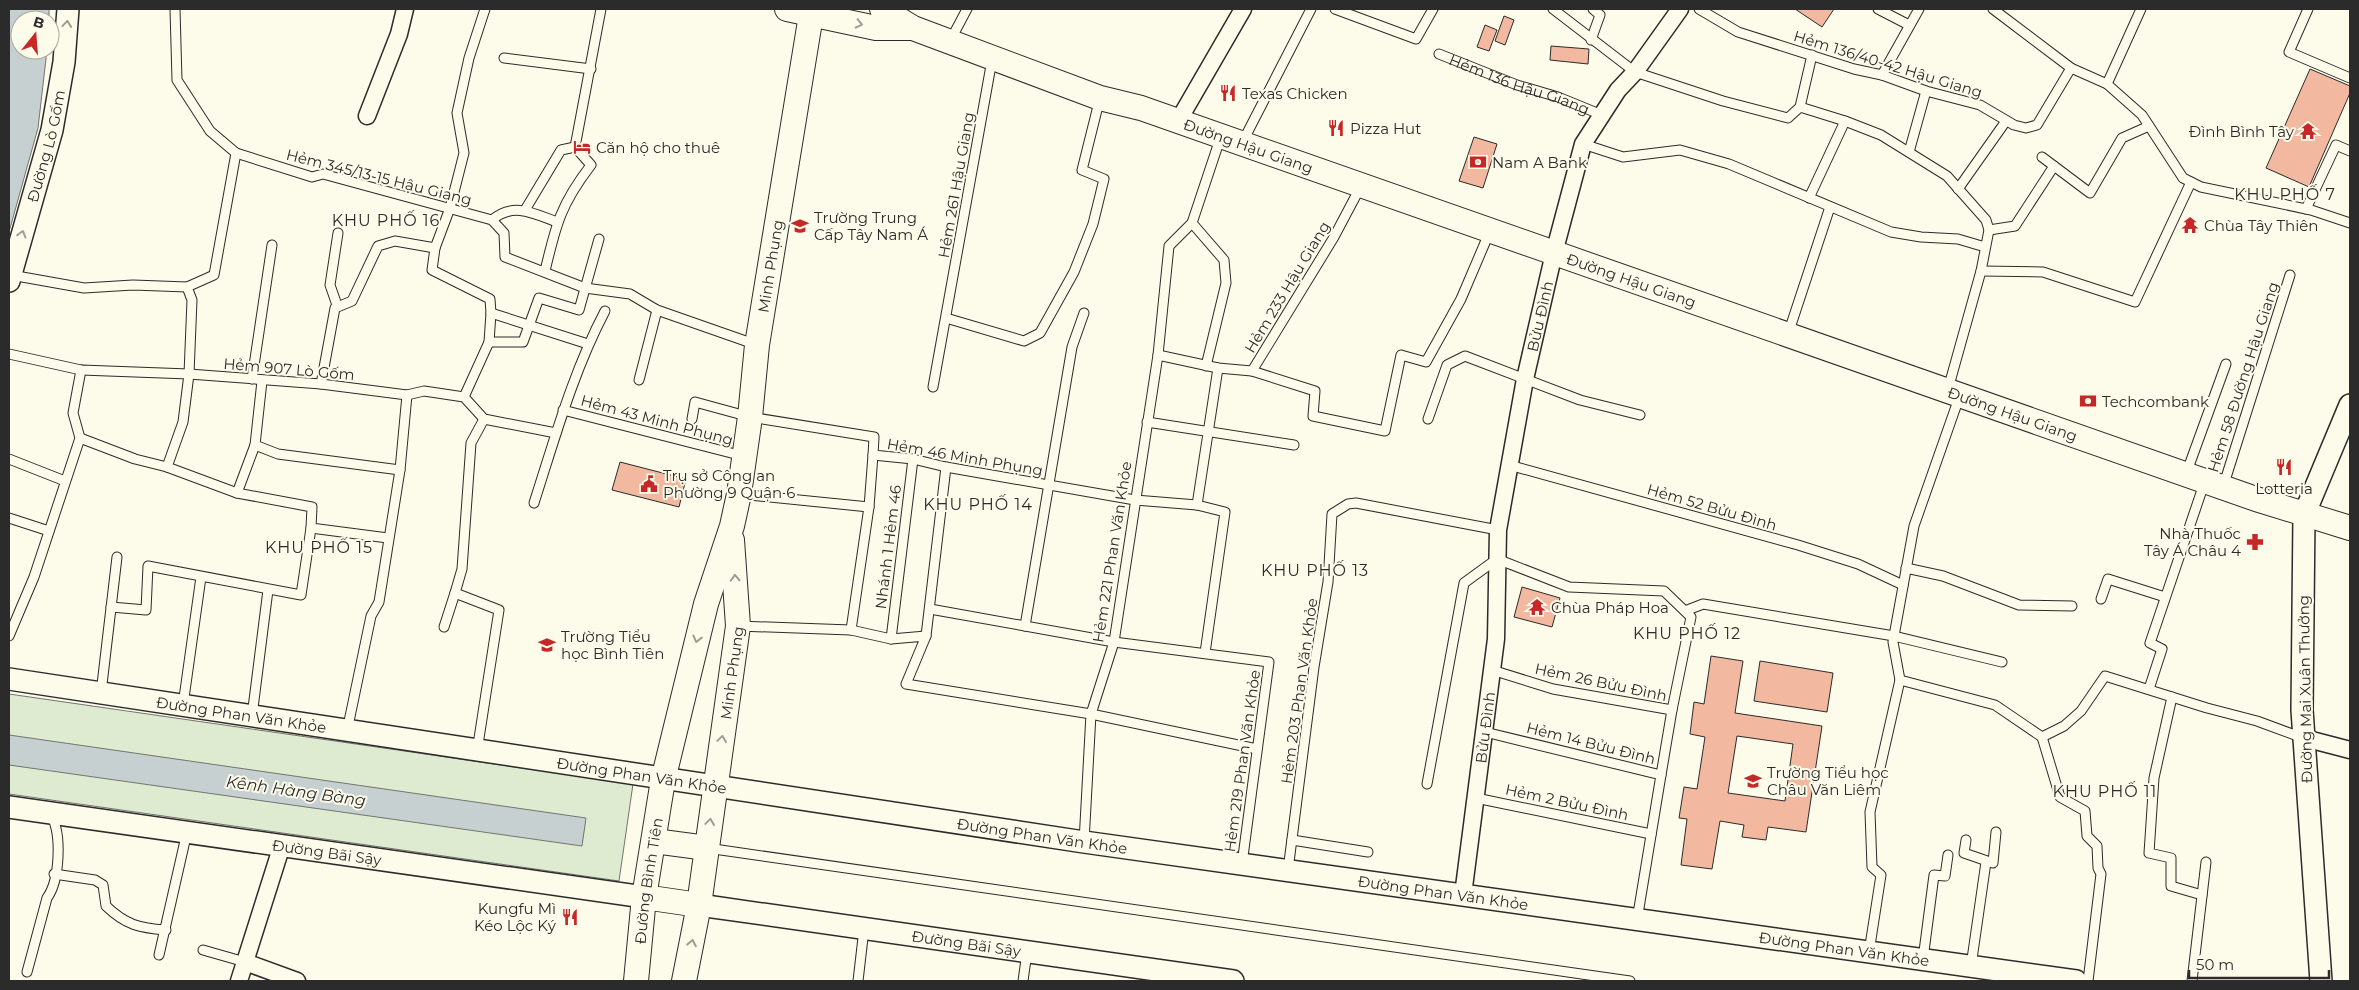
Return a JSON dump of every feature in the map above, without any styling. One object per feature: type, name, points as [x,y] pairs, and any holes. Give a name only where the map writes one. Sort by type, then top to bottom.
[{"type":"main road","name":"Đường Hậu Giang","points":[[787,9],[812,11],[876,28],[912,28]]},
{"type":"main road","name":"Đường Hậu Giang","points":[[882,9],[912,28],[992,56],[1100,98],[1141,108],[2304,516],[2350,528]]},
{"type":"main road","name":"Minh Phụng","points":[[663,780],[706,604],[732,526],[739,494],[750,417],[757,345],[812,11]]},
{"type":"main road","name":"Minh Phụng","points":[[715,787],[738,626],[732,526]]},
{"type":"main road","name":"Đường Bình Tiên","points":[[636,981],[644,897],[663,780]]},
{"type":"main road","points":[[684,981],[699,905],[715,787]]},
{"type":"main road","points":[[654,841],[707,848]]},
{"type":"main road","points":[[644,897],[699,905]]},
{"type":"street","name":"Đường Lò Gốm","points":[[10,278],[52,130],[64,62],[68,9]]},
{"type":"street","points":[[367,116],[400,34],[405,9]]},
{"type":"street","points":[[1177,122],[1243,9]]},
{"type":"street","name":"Hẻm 136 Hậu Giang","points":[[1554,253],[1583,144],[1618,90],[1636,72],[1680,9]]},
{"type":"street","name":"Bửu Đình","points":[[1463,895],[1496,639],[1498,530],[1525,379],[1554,253]]},
{"type":"street","name":"Đường Mai Xuân Thưởng","points":[[2321,981],[2302,710],[2304,516],[2350,405]]},
{"type":"street","name":"Đường Phan Văn Khỏe","points":[[9,679],[663,780],[1084,842],[2076,981]]},
{"type":"street","points":[[2304,738],[2350,750]]},
{"type":"street","name":"Đường Bãi Sậy","points":[[9,807],[644,897]]},
{"type":"street","points":[[239,981],[282,846]]},
{"type":"street","name":"Đường Bãi Sậy","points":[[699,905],[1027,952],[1152,976],[1228,981]]},
{"type":"street","points":[[245,962],[297,981]]},
{"type":"lane","points":[[10,278],[84,288],[133,286],[187,287],[214,275],[236,153],[210,131],[177,80],[174,9]]},
{"type":"lane","points":[[485,9],[469,58],[457,112],[464,153],[450,208],[435,248],[432,270],[490,299],[489,342],[464,397],[484,419],[556,433]]},
{"type":"lane","points":[[575,147],[601,9]]},
{"type":"lane","points":[[950,41],[967,9]]},
{"type":"lane","points":[[1206,366],[1226,283],[1224,260],[1192,223],[1231,140],[1311,9]]},
{"type":"lane","points":[[1335,9],[1416,39],[1433,9]]},
{"type":"lane","points":[[1553,9],[1591,40],[1636,72],[1723,101],[1788,118],[1800,107],[1812,54]]},
{"type":"lane","points":[[1591,40],[1600,15],[1593,9]]},
{"type":"lane","name":"Hẻm 136/40-42 Hậu Giang","points":[[1699,9],[1738,32],[1812,54],[1854,69],[1882,75],[1926,91],[1980,105],[2006,121],[2026,128],[2036,125],[2071,68]]},
{"type":"lane","points":[[1878,9],[1909,25]]},
{"type":"lane","points":[[1882,75],[1919,9]]},
{"type":"lane","points":[[1994,9],[2071,68],[2107,84],[2142,115],[2184,178],[2202,187],[2306,209],[2350,223]]},
{"type":"lane","points":[[2107,84],[2141,9]]},
{"type":"lane","points":[[2308,9],[2289,52],[2350,78]]},
{"type":"lane","name":"Hẻm 136 Hậu Giang","points":[[1439,54],[1517,86],[1558,97],[1602,115]]},
{"type":"lane","name":"Hẻm 261 Hậu Giang","points":[[933,387],[992,56]]},
{"type":"lane","points":[[504,58],[591,69]]},
{"type":"lane","points":[[1909,152],[1926,91]]},
{"type":"lane","points":[[946,318],[1024,341],[1040,333],[1074,272],[1093,224],[1104,180],[1082,170],[1100,98]]},
{"type":"lane","points":[[1800,107],[1882,135],[1947,176],[1986,220],[1990,230],[1954,393],[1914,526],[1894,636],[1893,642],[1900,680],[1870,812],[1872,867],[1881,875],[1868,952]]},
{"type":"lane","points":[[1810,198],[1844,121]]},
{"type":"lane","points":[[1958,189],[2006,121]]},
{"type":"lane","points":[[2042,157],[2090,193],[2122,138],[2149,126]]},
{"type":"lane","points":[[1583,144],[1623,157],[1680,150],[1729,164],[1891,232],[1920,237],[1958,239],[1985,247]]},
{"type":"lane","points":[[2306,209],[2336,145],[2350,151]]},
{"type":"lane","points":[[525,210],[561,150],[575,147]]},
{"type":"lane","points":[[545,271],[557,222],[571,191],[591,165],[575,147]]},
{"type":"lane","name":"Hẻm 345/13-15 Hậu Giang","points":[[236,153],[312,177],[323,174],[492,220]]},
{"type":"lane","points":[[1990,230],[2015,226],[2054,166]]},
{"type":"lane","points":[[1981,271],[2043,272],[2135,302],[2191,182]]},
{"type":"lane","name":"Hẻm 233 Hậu Giang","points":[[1158,355],[1206,366],[1252,371],[1334,237],[1361,186]]},
{"type":"lane","points":[[1788,335],[1830,207]]},
{"type":"lane","points":[[557,222],[525,210],[502,212],[492,220],[504,233],[505,257],[585,288],[630,294],[657,310],[757,345]]},
{"type":"lane","name":"Hẻm 221 Phan Văn Khỏe","points":[[1084,842],[1091,714],[1114,642],[1158,355],[1169,246],[1192,223]]},
{"type":"lane","points":[[1252,371],[1315,391],[1313,416],[1384,430],[1401,355],[1426,362],[1461,299],[1490,230]]},
{"type":"lane","points":[[321,384],[337,305],[330,285],[338,233]]},
{"type":"lane","points":[[489,342],[523,342],[539,298],[579,310],[599,239]]},
{"type":"lane","points":[[337,305],[352,301],[378,246],[396,241],[435,248]]},
{"type":"lane","points":[[252,379],[272,245]]},
{"type":"lane","name":"Hẻm 58 Đường Hậu Giang","points":[[2205,481],[2290,275]]},
{"type":"lane","points":[[167,467],[183,422],[189,374],[192,300],[187,287]]},
{"type":"lane","points":[[639,380],[657,310]]},
{"type":"lane","name":"Hẻm 43 Minh Phụng","points":[[534,503],[563,410],[588,344],[605,311]]},
{"type":"lane","points":[[491,313],[588,344]]},
{"type":"lane","points":[[1025,626],[1072,347],[1084,313]]},
{"type":"lane","name":"Hẻm 907 Lò Gốm","points":[[9,354],[80,370],[189,374],[321,384],[407,395],[424,391],[464,397]]},
{"type":"lane","points":[[1428,419],[1447,365],[1465,356],[1580,400],[1640,415]]},
{"type":"lane","points":[[2149,689],[2162,648],[2150,643],[2205,481],[2226,364]]},
{"type":"lane","points":[[1197,504],[1218,368]]},
{"type":"lane","points":[[9,636],[34,577],[80,438],[73,412],[80,370]]},
{"type":"lane","points":[[237,493],[255,445],[262,381]]},
{"type":"lane","points":[[347,731],[371,616],[380,602],[388,538],[400,470],[407,395]]},
{"type":"lane","points":[[692,419],[695,402],[750,417]]},
{"type":"lane","name":"Hẻm 43 Minh Phụng","points":[[563,410],[743,456]]},
{"type":"lane","name":"Hẻm 46 Minh Phụng","points":[[750,417],[874,437],[873,455],[913,458],[946,467],[1135,500],[1197,504],[1225,512],[1205,653]]},
{"type":"lane","points":[[444,627],[462,569],[471,443],[484,419]]},
{"type":"lane","points":[[1147,422],[1294,445]]},
{"type":"lane","points":[[80,438],[135,459],[167,467],[237,493],[312,507],[311,528],[301,595],[148,566],[146,610],[111,607]]},
{"type":"lane","points":[[255,445],[278,454],[400,470]]},
{"type":"lane","points":[[851,630],[869,507],[873,455]]},
{"type":"lane","name":"Nhánh 1 Hẻm 46","points":[[891,639],[913,458]]},
{"type":"lane","points":[[9,459],[65,481]]},
{"type":"lane","name":"Hẻm 52 Bửu Đình","points":[[1509,466],[1798,545],[1858,564],[1903,585]]},
{"type":"lane","points":[[946,467],[926,636],[906,684],[1091,714],[1257,749]]},
{"type":"lane","points":[[739,494],[869,507]]},
{"type":"lane","name":"Hẻm 203 Phan Văn Khỏe","points":[[1288,870],[1314,667],[1328,582],[1332,514],[1348,504],[1356,503],[1498,530]]},
{"type":"lane","points":[[9,518],[49,531]]},
{"type":"lane","points":[[311,528],[388,538]]},
{"type":"lane","points":[[101,693],[117,557]]},
{"type":"lane","points":[[1427,784],[1464,583],[1497,559],[1569,588],[1664,591],[1691,617],[1672,710]]},
{"type":"lane","points":[[1906,568],[1943,576],[2019,605],[2072,606]]},
{"type":"lane","points":[[183,706],[201,577]]},
{"type":"lane","points":[[2101,599],[2108,579],[2166,597]]},
{"type":"lane","points":[[252,716],[268,590]]},
{"type":"lane","points":[[455,593],[499,610],[477,751]]},
{"type":"lane","points":[[1685,611],[1703,604],[1894,636],[2002,662]]},
{"type":"lane","points":[[930,609],[1114,642],[1205,653]]},
{"type":"lane","points":[[738,626],[851,630],[891,639],[926,636]]},
{"type":"lane","name":"Hẻm 219 Phan Văn Khỏe","points":[[1205,653],[1269,662],[1242,864]]},
{"type":"lane","name":"Hẻm 26 Bửu Đình","points":[[1492,670],[1553,689],[1672,710],[1661,775]]},
{"type":"lane","points":[[2042,737],[2064,726],[2081,711],[2105,676],[2257,721],[2304,738]]},
{"type":"lane","points":[[1900,680],[1995,705],[2042,737],[2060,797],[2085,811],[2087,836],[2097,846],[2098,868],[2101,874],[2088,981]]},
{"type":"lane","points":[[2172,697],[2154,778],[2149,854],[2171,858],[2171,886],[2202,895]]},
{"type":"lane","name":"Hẻm 14 Bửu Đình","points":[[1485,732],[1661,775],[1651,834]]},
{"type":"lane","name":"Hẻm 2 Bửu Đình","points":[[1476,798],[1651,834]]},
{"type":"lane","points":[[27,972],[47,898],[53,890],[58,842],[56,824],[50,812]]},
{"type":"lane","points":[[159,955],[188,832]]},
{"type":"lane","points":[[1966,840],[1964,853],[1993,863],[1996,832]]},
{"type":"lane","points":[[1637,920],[1651,834]]},
{"type":"lane","points":[[1292,840],[1368,852]]},
{"type":"lane","points":[[707,848],[1630,981]]},
{"type":"lane","points":[[1923,960],[1934,875],[1945,876],[1948,855]]},
{"type":"lane","points":[[1971,966],[1986,862]]},
{"type":"lane","points":[[2192,981],[2206,862]]},
{"type":"lane","points":[[54,874],[95,880],[103,885],[106,906],[119,918],[140,928],[166,930]]},
{"type":"lane","points":[[858,981],[864,929]]},
{"type":"lane","points":[[203,950],[245,962]]},
{"type":"lane","points":[[1022,981],[1027,952]]},
{"type":"green space","points":[[9,694],[633,784],[619,881],[9,794]]},
{"type":"water","points":[[9,9],[49,9],[10,10],[10,60],[46,60],[38,128],[9,232]]},
{"type":"water","name":"Kênh Hàng Bàng","points":[[9,735],[586,818],[582,846],[9,765]]},
{"type":"building","points":[[1795,9],[1834,9],[1822,27]]},
{"type":"building","points":[[1504,16],[1514,20],[1505,45],[1495,41]]},
{"type":"building","points":[[1485,25],[1497,30],[1489,51],[1477,47]]},
{"type":"building","points":[[1551,46],[1589,49],[1588,64],[1550,60]]},
{"type":"building","name":"Đình Bình Tây","points":[[2310,69],[2350,86],[2350,93],[2309,187],[2266,168]]},
{"type":"building","name":"Nam A Bank","points":[[1474,137],[1497,144],[1483,188],[1459,181]]},
{"type":"building","name":"Trụ sở Công an Phường 9 Quận 6","points":[[620,462],[686,479],[679,507],[612,490]]},
{"type":"building","name":"Chùa Pháp Hoa","points":[[1522,587],[1560,598],[1552,627],[1514,617]]},
{"type":"building","points":[[1711,656],[1743,661],[1735,713],[1822,726],[1806,832],[1768,827],[1766,840],[1742,837],[1744,825],[1720,821],[1712,869],[1681,865],[1687,819],[1679,818],[1684,787],[1697,789],[1705,737],[1690,734],[1694,702],[1704,704]],"holes":[[[1737,736],[1793,744],[1785,801],[1728,793]]]},
{"type":"building","points":[[1760,661],[1833,673],[1827,712],[1754,701]]},
{"type":"place","name":"Texas Chicken","points":[[1228,93]]},
{"type":"place","name":"Pizza Hut","points":[[1336,128]]},
{"type":"place","name":"Đình Bình Tây","points":[[2308,131]]},
{"type":"place","name":"Căn hộ cho thuê","points":[[582,147]]},
{"type":"place","name":"Nam A Bank","points":[[1478,162]]},
{"type":"place","name":"Chùa Tây Thiên","points":[[2190,225]]},
{"type":"place","name":"Trường Trung Cấp Tây Nam Á","points":[[800,226]]},
{"type":"place","name":"Techcombank","points":[[2088,401]]},
{"type":"place","name":"Lotteria","points":[[2284,467]]},
{"type":"place","name":"Trụ sở Công an Phường 9 Quận 6","points":[[649,484]]},
{"type":"place","name":"Nhà Thuốc Tây Á Châu 4","points":[[2255,542]]},
{"type":"place","name":"Chùa Pháp Hoa","points":[[1537,607]]},
{"type":"place","name":"Trường Tiểu học Bình Tiên","points":[[547,645]]},
{"type":"place","name":"Trường Tiểu học Châu Văn Liêm","points":[[1753,781]]},
{"type":"place","name":"Kungfu Mì Kéo Lộc Ký","points":[[570,917]]},
{"type":"district","name":"KHU PHỐ 7","points":[[2285,194]]},
{"type":"district","name":"KHU PHỐ 16","points":[[386,220]]},
{"type":"district","name":"KHU PHỐ 14","points":[[978,504]]},
{"type":"district","name":"KHU PHỐ 15","points":[[319,547]]},
{"type":"district","name":"KHU PHỐ 13","points":[[1315,570]]},
{"type":"district","name":"KHU PHỐ 12","points":[[1687,633]]},
{"type":"district","name":"KHU PHỐ 11","points":[[2105,791]]}]
